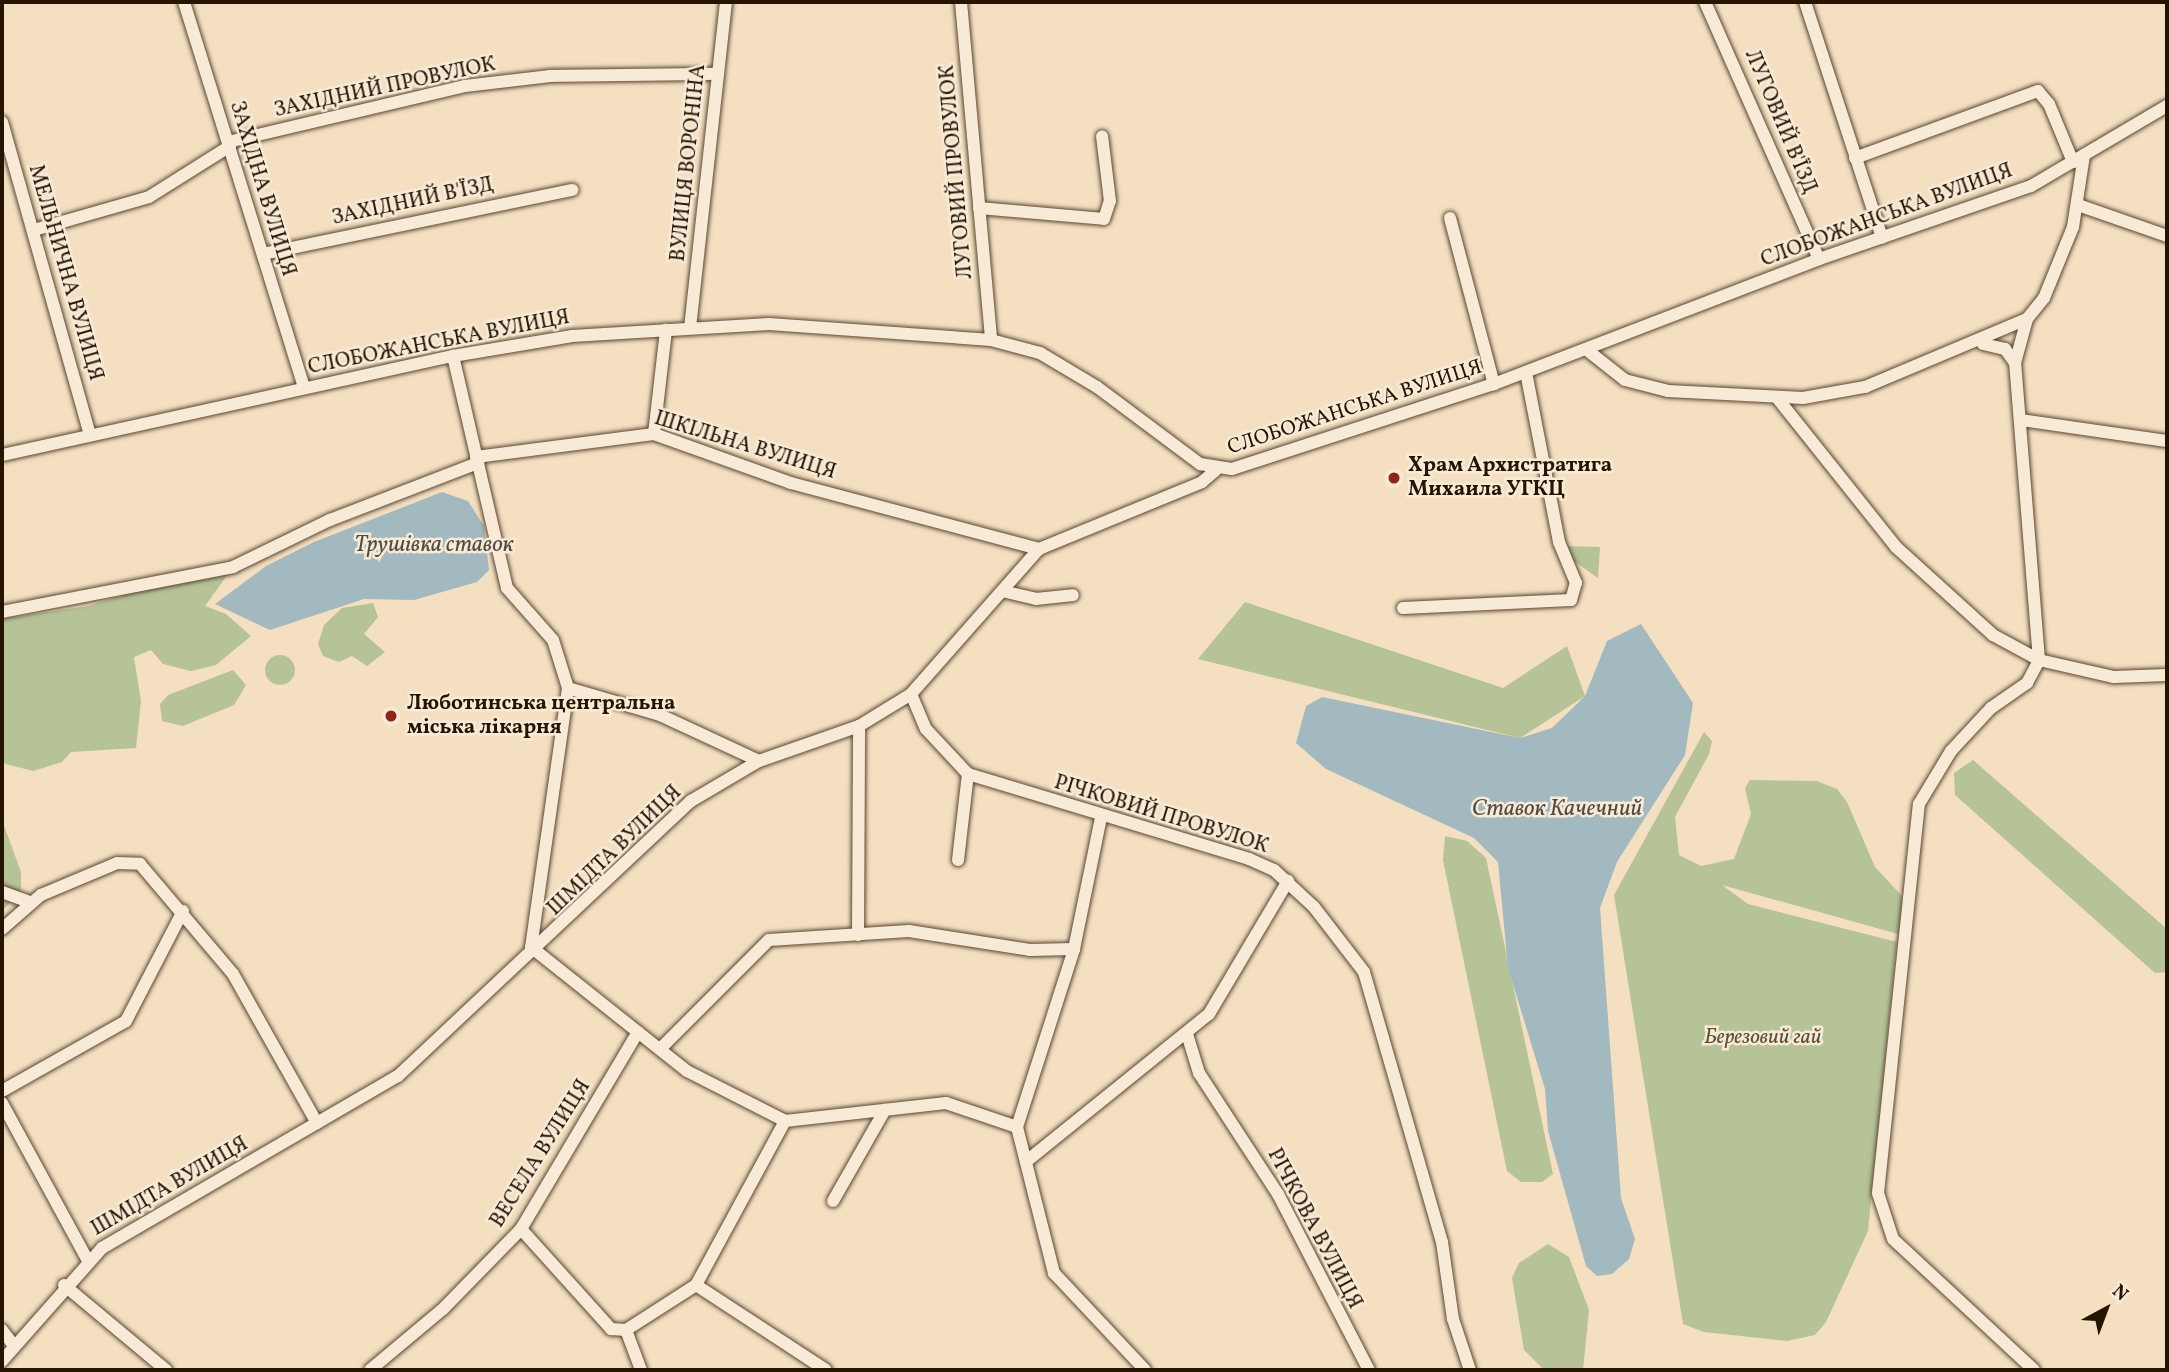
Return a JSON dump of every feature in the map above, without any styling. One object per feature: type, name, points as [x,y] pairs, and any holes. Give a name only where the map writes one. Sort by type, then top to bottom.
[{"type":"street","name":"ЗАХІДНА ВУЛИЦЯ","points":[[184,2],[304,388]]},
{"type":"street","name":"ВУЛИЦЯ ВОРОНІНА","points":[[690,328],[726,2]]},
{"type":"street","name":"ЛУГОВИЙ ПРОВУЛОК","points":[[961,2],[991,340]]},
{"type":"street","name":"ЛУГОВИЙ В'ЇЗД","points":[[1704,2],[1819,258]]},
{"type":"street","points":[[1805,2],[1882,238]]},
{"type":"street","name":"ЗАХІДНИЙ ПРОВУЛОК","points":[[34,230],[149,197],[229,144],[465,86],[550,76],[718,74]]},
{"type":"street","points":[[1855,158],[2038,91],[2049,104],[2078,158],[2078,205],[2054,276],[2028,319],[2015,363],[2039,660],[2027,683],[1991,708],[1951,751],[1919,804],[1878,1193],[1893,1239],[2034,1370]]},
{"type":"street","name":"СЛОБОЖАНСЬКА ВУЛИЦЯ","points":[[2,455],[453,356],[572,336],[769,324],[991,340],[1059,363],[1187,456],[1216,470],[1494,384],[1819,258],[2031,186],[2167,106]]},
{"type":"street","name":"МЕЛЬНИЧНА ВУЛИЦЯ","points":[[2,122],[90,435]]},
{"type":"street","points":[[979,208],[1104,219],[1110,201],[1102,136]]},
{"type":"street","name":"ЗАХІДНИЙ В'ЇЗД","points":[[263,254],[572,190]]},
{"type":"street","points":[[2078,205],[2167,236]]},
{"type":"street","points":[[1450,219],[1494,384]]},
{"type":"street","points":[[1587,350],[1625,380],[1668,391],[1778,400],[1854,390],[1979,344],[2028,319]]},
{"type":"street","points":[[654,434],[666,330]]},
{"type":"street","points":[[1979,344],[1997,344],[2015,363]]},
{"type":"street","points":[[453,356],[507,588],[553,640],[568,688],[531,947],[687,1071],[785,1121],[946,1104],[1017,1127]]},
{"type":"street","points":[[1403,608],[1570,600],[1573,591],[1526,372]]},
{"type":"street","points":[[1778,400],[1896,547],[1955,606],[2039,660],[2114,677],[2167,676]]},
{"type":"street","points":[[2021,420],[2167,441]]},
{"type":"street","name":"ШКІЛЬНА ВУЛИЦЯ","points":[[2,612],[233,567],[330,520],[477,460],[654,434],[791,483],[1039,549]]},
{"type":"street","name":"ШМІДТА ВУЛИЦЯ","points":[[2,1361],[88,1259],[398,1076],[531,947],[558,932],[691,801],[759,761],[859,726],[911,694],[1039,549],[1202,482],[1216,470]]},
{"type":"street","points":[[1002,591],[1036,599],[1073,595]]},
{"type":"street","points":[[568,688],[660,715],[759,761]]},
{"type":"street","name":"РІЧКОВИЙ ПРОВУЛОК","points":[[911,694],[926,729],[968,774],[1101,817],[1223,850],[1288,881],[1364,972],[1442,1242],[1453,1319],[1470,1370]]},
{"type":"street","points":[[858,935],[859,726]]},
{"type":"street","points":[[958,860],[968,774]]},
{"type":"street","points":[[1101,817],[1074,949],[1017,1127],[1028,1160],[1036,1222],[1054,1273],[1145,1370]]},
{"type":"street","points":[[2,929],[30,902],[117,863],[134,862],[183,911],[233,974],[317,1124]]},
{"type":"street","points":[[1028,1160],[1187,1034],[1220,1000],[1288,881]]},
{"type":"street","points":[[2,892],[30,902]]},
{"type":"street","points":[[2,1091],[121,1026],[183,911]]},
{"type":"street","points":[[660,1049],[769,940],[909,931],[1030,950],[1074,949]]},
{"type":"street","name":"ВЕСЕЛА ВУЛИЦЯ","points":[[370,1370],[443,1309],[521,1229],[638,1032]]},
{"type":"street","name":"РІЧКОВА ВУЛИЦЯ","points":[[1187,1034],[1199,1073],[1278,1194],[1369,1370]]},
{"type":"street","points":[[2,1103],[88,1259]]},
{"type":"street","points":[[832,1201],[885,1110]]},
{"type":"street","points":[[521,1229],[611,1329],[626,1330],[696,1284],[785,1121]]},
{"type":"street","points":[[696,1284],[826,1370]]},
{"type":"street","points":[[64,1285],[163,1369]]},
{"type":"street","points":[[2,1330],[14,1346]]},
{"type":"street","points":[[626,1330],[641,1370]]},
{"type":"green space","points":[[1564,546],[1600,547],[1598,578],[1568,557]]},
{"type":"green space","points":[[223,565],[228,574],[205,606],[226,614],[251,636],[216,665],[191,671],[163,664],[151,650],[134,657],[141,701],[136,748],[71,752],[62,762],[33,771],[2,763],[2,619],[88,606]]},
{"type":"green space","points":[[1245,602],[1503,688],[1567,646],[1585,696],[1520,738],[1198,659]]},
{"type":"green space","points":[[373,603],[378,617],[364,634],[385,652],[367,666],[352,656],[339,662],[323,656],[318,644],[324,625],[342,608]]},
{"type":"green space","points":[[280,655],[291,659],[295,670],[291,681],[280,685],[269,681],[265,670],[269,659]]},
{"type":"green space","points":[[233,670],[246,685],[234,705],[183,726],[162,721],[160,704],[168,695]]},
{"type":"green space","name":"Березовий гай","points":[[1704,732],[1712,741],[1709,754],[1675,817],[1679,855],[1701,866],[1734,859],[1751,814],[1745,788],[1750,780],[1817,781],[1837,789],[1847,802],[1875,867],[1901,895],[1905,914],[1898,934],[1722,885],[1748,904],[1897,942],[1868,1231],[1826,1322],[1815,1335],[1787,1341],[1704,1332],[1683,1324],[1614,895]]},
{"type":"green space","points":[[1973,760],[2167,929],[2167,972],[2155,973],[1955,795],[1954,773]]},
{"type":"green space","points":[[2,820],[21,872],[21,892],[2,911]]},
{"type":"green space","points":[[1445,836],[1467,841],[1486,858],[1553,1174],[1542,1182],[1521,1182],[1507,1171],[1443,860]]},
{"type":"green space","points":[[1548,1244],[1569,1257],[1589,1310],[1583,1370],[1544,1370],[1524,1350],[1512,1278],[1519,1263]]},
{"type":"water","name":"Трушівка ставок","points":[[442,492],[468,501],[484,526],[489,570],[477,582],[414,600],[364,599],[270,630],[215,604],[266,566],[314,542]]},
{"type":"water","name":"Ставок Качечний","points":[[1641,624],[1693,703],[1685,755],[1617,862],[1600,908],[1621,1198],[1635,1239],[1629,1259],[1612,1274],[1597,1276],[1586,1266],[1548,1131],[1545,1089],[1508,968],[1498,862],[1474,838],[1326,769],[1296,743],[1306,706],[1322,697],[1520,738],[1552,728],[1585,696],[1607,641]]},
{"type":"place","name":"Храм Архистратига Михаила УГКЦ","points":[[1394,478]]},
{"type":"place","name":"Люботинська центральна міська лікарня","points":[[391,716]]}]
